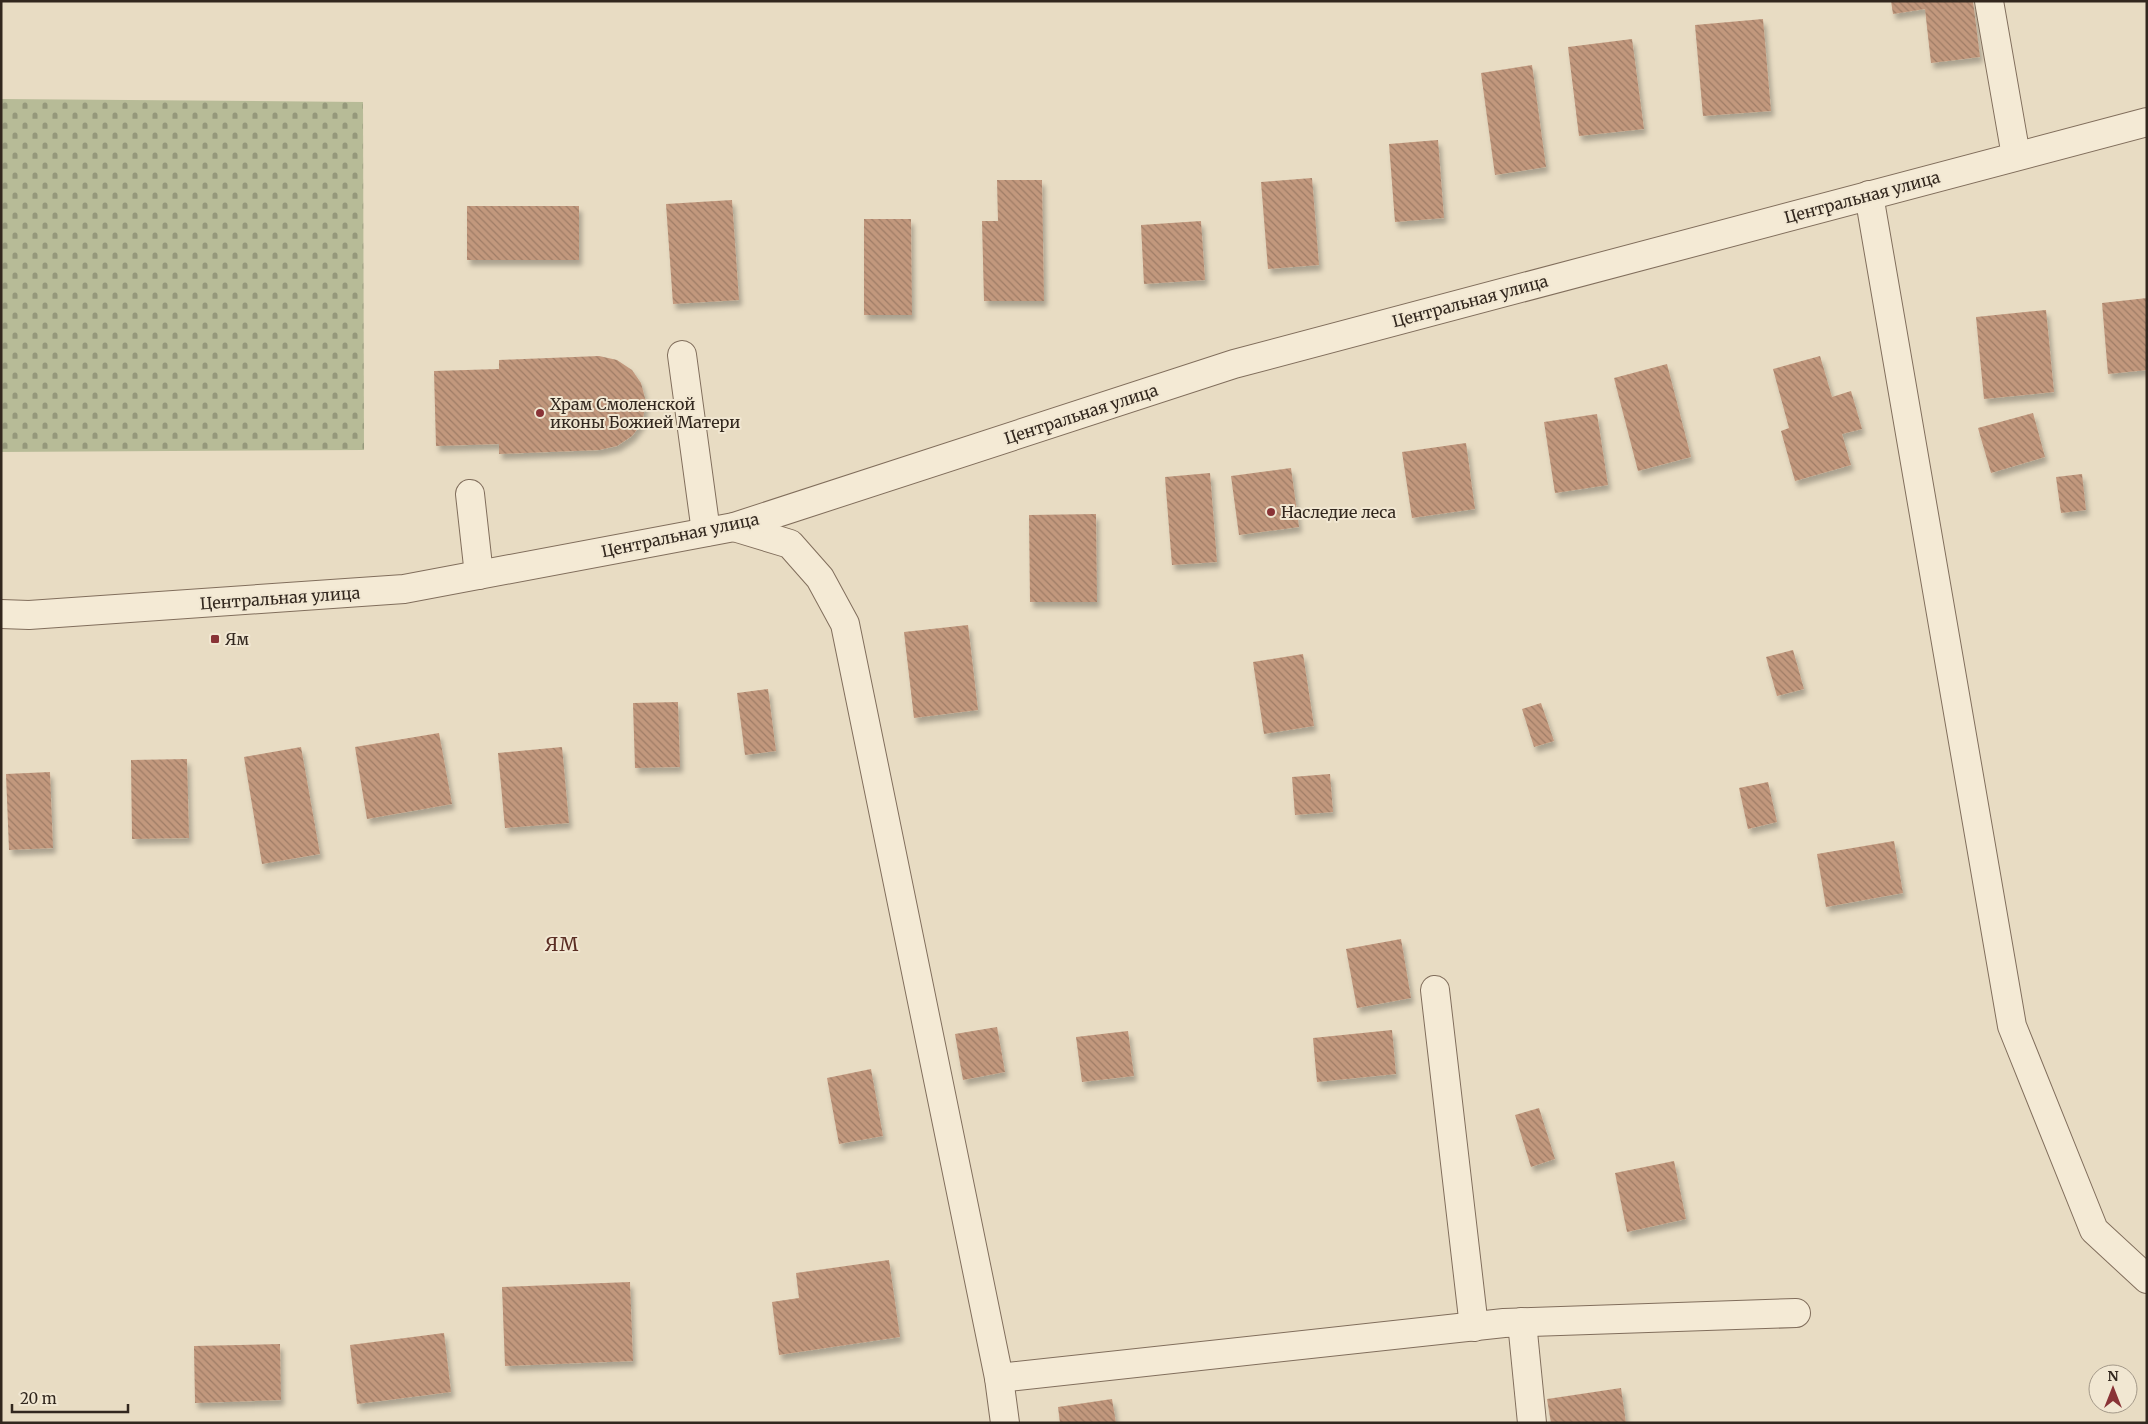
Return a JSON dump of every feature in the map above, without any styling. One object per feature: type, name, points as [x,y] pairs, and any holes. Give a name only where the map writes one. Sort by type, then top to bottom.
[{"type":"street","points":[[1988,1],[2016,156]]},
{"type":"street","name":"Центральная улица","points":[[1,614],[29,615],[404,589],[734,527],[1234,364],[2147,122]]},
{"type":"street","points":[[1869,195],[2012,1026],[2094,1230],[2147,1279]]},
{"type":"street","points":[[682,355],[706,532]]},
{"type":"street","points":[[470,494],[479,575]]},
{"type":"street","points":[[734,527],[790,544],[820,578],[845,624],[999,1378],[1005,1423]]},
{"type":"street","points":[[1435,990],[1474,1327]]},
{"type":"street","points":[[999,1378],[1522,1322],[1796,1313]]},
{"type":"street","points":[[1522,1322],[1532,1423]]},
{"type":"green space","points":[[1,99],[363,102],[364,450],[1,452]]},
{"type":"building","points":[[1891,1],[1973,1],[1980,57],[1931,63],[1925,9],[1893,14]]},
{"type":"building","points":[[1763,19],[1771,111],[1703,116],[1695,25]]},
{"type":"building","points":[[1632,39],[1644,129],[1579,136],[1568,47]]},
{"type":"building","points":[[1532,65],[1546,167],[1495,175],[1481,73]]},
{"type":"building","points":[[1438,140],[1444,218],[1395,222],[1389,144]]},
{"type":"building","points":[[1312,178],[1319,265],[1268,269],[1261,182]]},
{"type":"building","points":[[997,180],[1042,180],[1044,301],[984,301],[982,221],[998,221]]},
{"type":"building","points":[[732,200],[739,300],[673,304],[666,204]]},
{"type":"building","points":[[467,206],[579,206],[579,260],[467,260]]},
{"type":"building","points":[[864,219],[911,219],[912,315],[864,315]]},
{"type":"building","points":[[1201,221],[1205,280],[1144,284],[1141,225]]},
{"type":"building","points":[[2147,298],[2147,370],[2108,374],[2102,303]]},
{"type":"building","points":[[2046,310],[2054,392],[1984,399],[1976,317]]},
{"type":"building","name":"Храм Смоленской иконы Божией Матери","points":[[599,356],[617,360],[632,370],[641,383],[646,402],[642,423],[632,436],[617,446],[599,450],[499,454],[499,444],[436,446],[434,371],[499,369],[499,360]]},
{"type":"building","points":[[1820,356],[1832,397],[1851,391],[1862,429],[1842,434],[1851,465],[1795,481],[1781,431],[1789,428],[1773,369]]},
{"type":"building","points":[[1667,364],[1691,457],[1638,471],[1614,378]]},
{"type":"building","points":[[2033,413],[2045,457],[1991,473],[1978,428]]},
{"type":"building","points":[[1597,414],[1608,485],[1555,493],[1544,422]]},
{"type":"building","points":[[1466,443],[1475,509],[1412,518],[1402,452]]},
{"type":"building","points":[[1291,468],[1299,527],[1239,535],[1231,476]]},
{"type":"building","points":[[1210,473],[1217,562],[1172,565],[1165,477]]},
{"type":"building","points":[[2082,474],[2086,510],[2061,513],[2056,477]]},
{"type":"building","points":[[1096,514],[1097,602],[1030,602],[1029,515]]},
{"type":"building","points":[[968,625],[978,710],[914,718],[904,632]]},
{"type":"building","points":[[1793,650],[1804,689],[1777,696],[1766,657]]},
{"type":"building","points":[[1303,654],[1314,726],[1264,734],[1253,662]]},
{"type":"building","points":[[768,689],[776,751],[745,755],[737,693]]},
{"type":"building","points":[[678,702],[680,767],[635,768],[633,703]]},
{"type":"building","points":[[1541,703],[1554,741],[1534,747],[1522,709]]},
{"type":"building","points":[[439,733],[452,804],[367,819],[355,747]]},
{"type":"building","points":[[301,747],[320,854],[262,864],[244,757]]},
{"type":"building","points":[[562,747],[569,823],[505,828],[498,753]]},
{"type":"building","points":[[187,759],[189,838],[132,839],[131,760]]},
{"type":"building","points":[[50,772],[53,848],[9,850],[6,774]]},
{"type":"building","points":[[1330,774],[1333,812],[1295,815],[1292,777]]},
{"type":"building","points":[[1768,782],[1777,822],[1748,829],[1739,788]]},
{"type":"building","points":[[1894,841],[1903,893],[1826,907],[1817,854]]},
{"type":"building","points":[[1401,939],[1411,998],[1357,1008],[1346,949]]},
{"type":"building","points":[[997,1027],[1005,1072],[963,1080],[955,1034]]},
{"type":"building","points":[[1392,1030],[1396,1074],[1317,1082],[1313,1038]]},
{"type":"building","points":[[1128,1031],[1134,1076],[1082,1082],[1076,1037]]},
{"type":"building","points":[[871,1069],[883,1136],[839,1144],[827,1078]]},
{"type":"building","points":[[1539,1108],[1555,1159],[1531,1167],[1515,1115]]},
{"type":"building","points":[[1674,1161],[1686,1219],[1627,1232],[1615,1173]]},
{"type":"building","points":[[889,1260],[900,1337],[779,1355],[772,1302],[799,1298],[796,1273]]},
{"type":"building","points":[[630,1282],[633,1361],[505,1366],[502,1287]]},
{"type":"building","points":[[444,1333],[451,1392],[357,1404],[350,1345]]},
{"type":"building","points":[[280,1344],[281,1400],[195,1403],[194,1346]]},
{"type":"building","points":[[1621,1388],[1626,1423],[1551,1423],[1547,1399]]},
{"type":"building","points":[[1112,1399],[1116,1423],[1060,1423],[1058,1407]]},
{"type":"place","name":"Храм Смоленской иконы Божией Матери","points":[[540,413]]},
{"type":"place","name":"Наследие леса","points":[[1271,512]]},
{"type":"place","name":"Ям","points":[[215,639]]},
{"type":"district","name":"ЯМ","points":[[562,944]]}]
